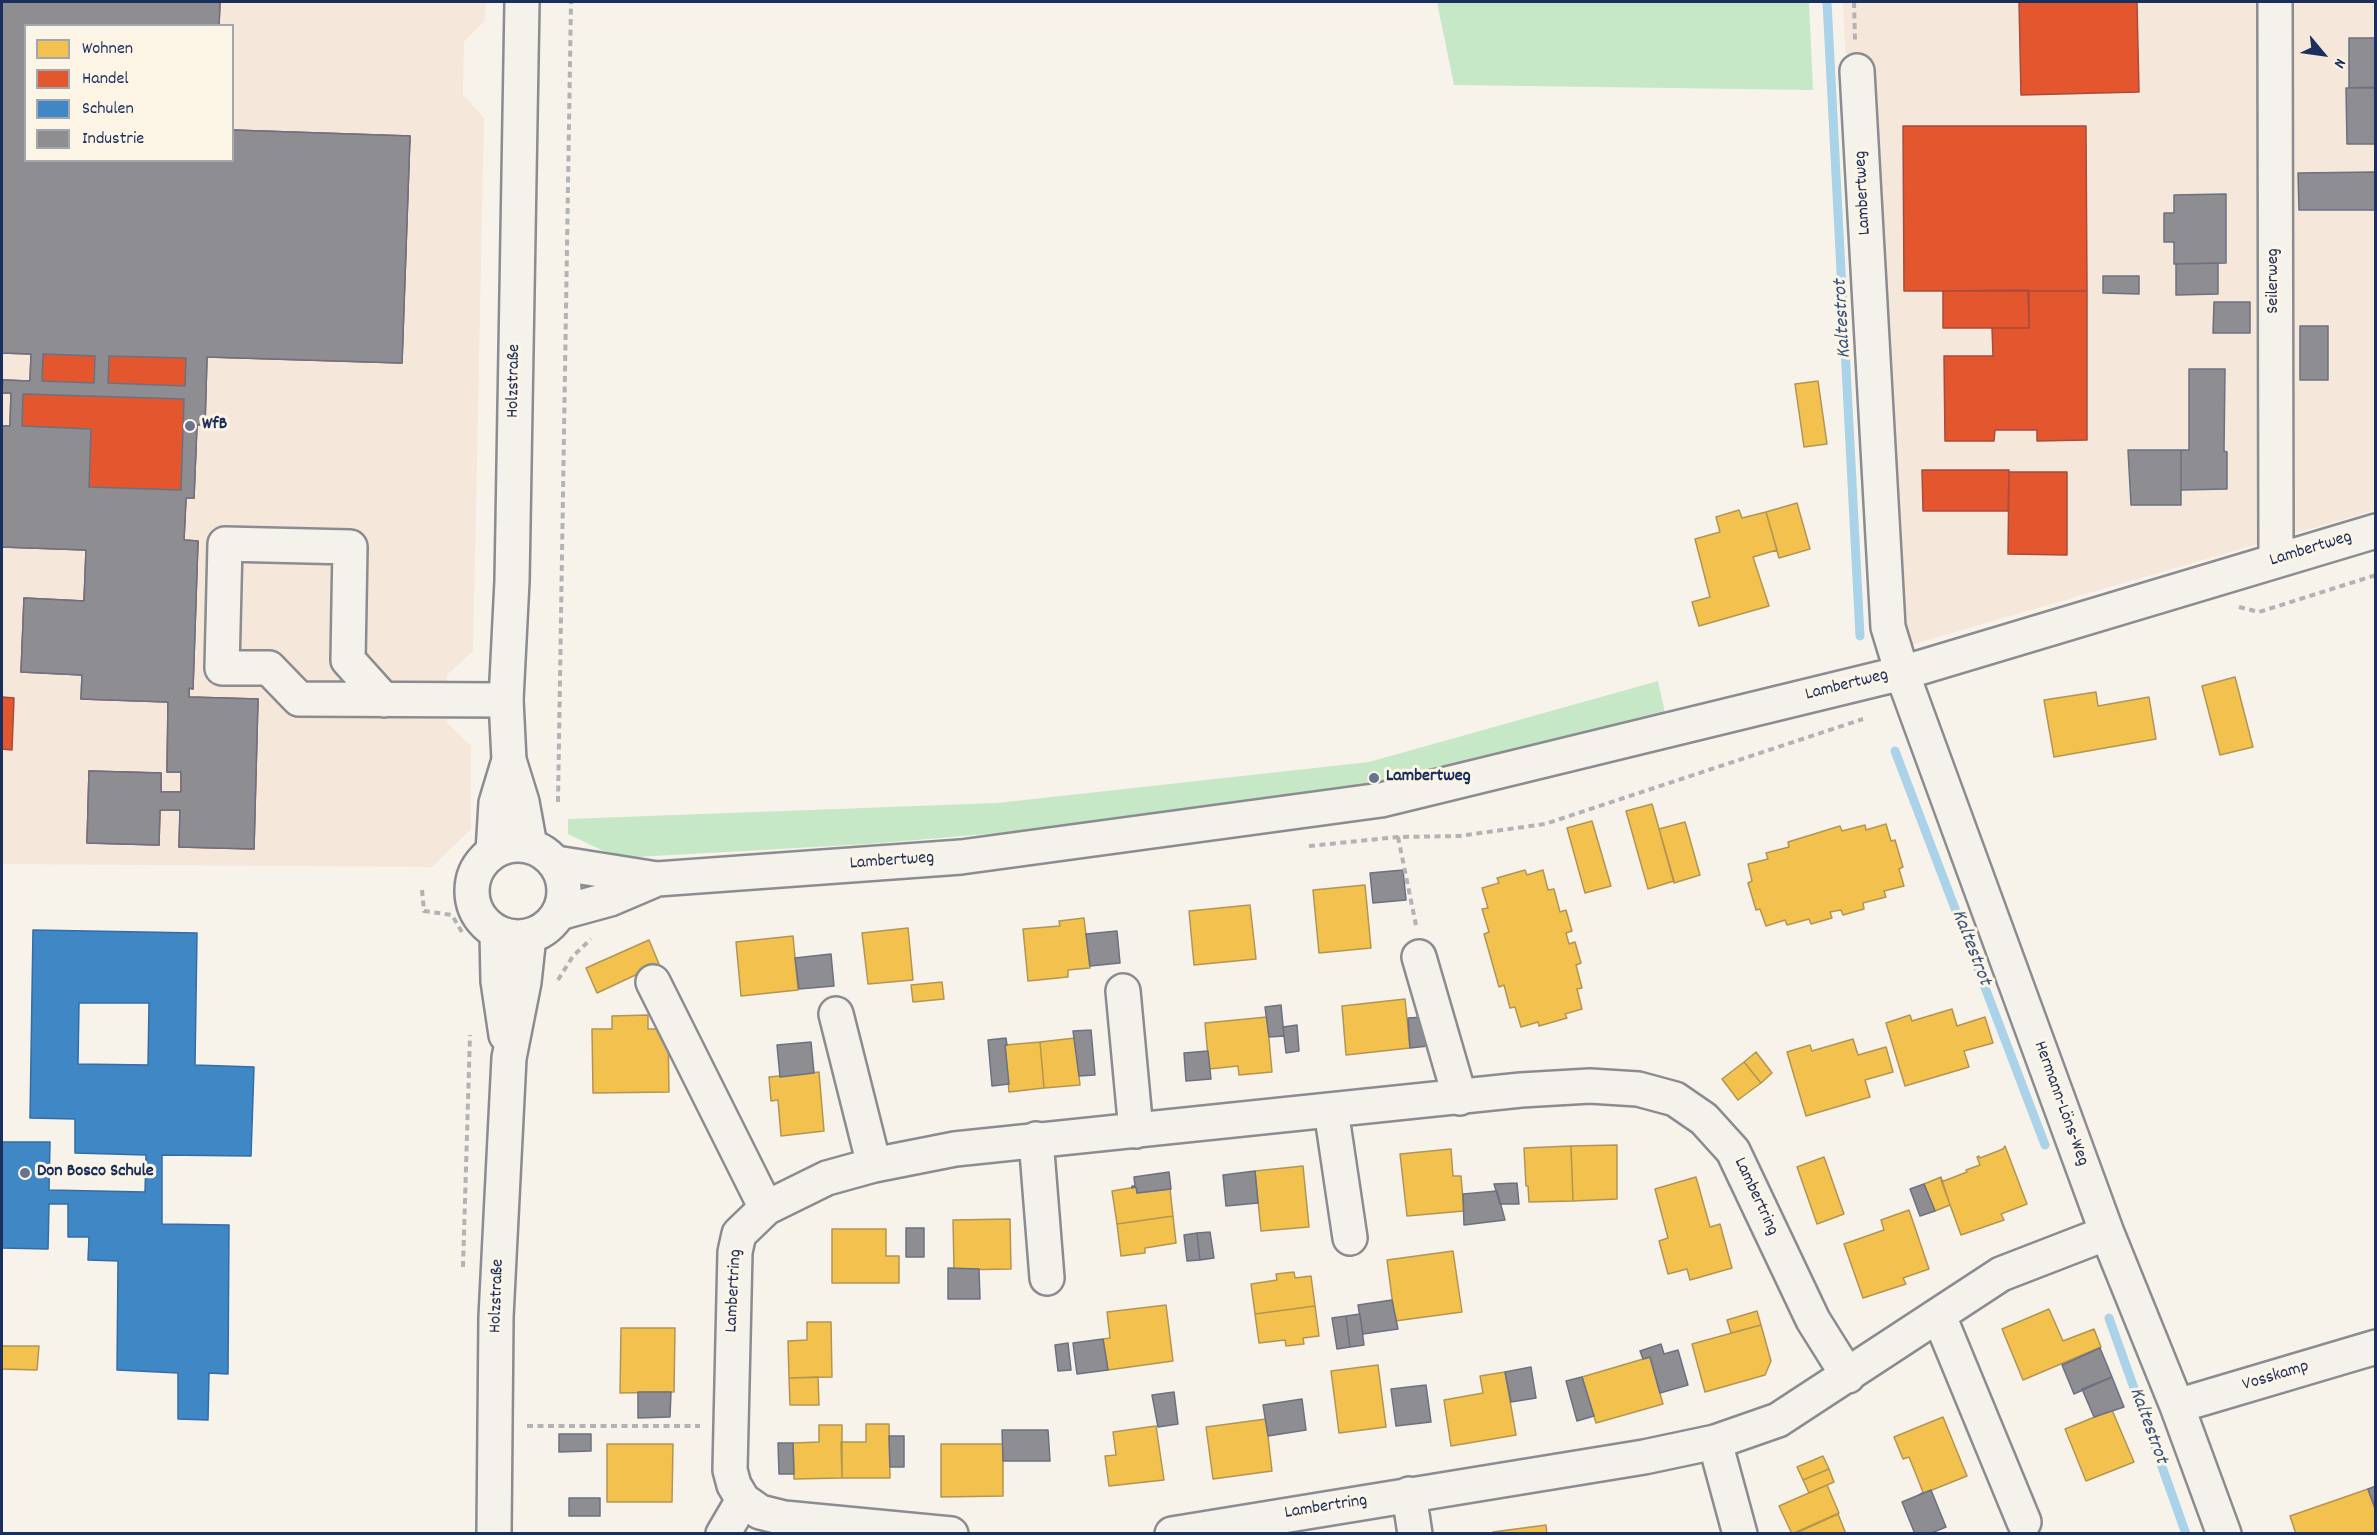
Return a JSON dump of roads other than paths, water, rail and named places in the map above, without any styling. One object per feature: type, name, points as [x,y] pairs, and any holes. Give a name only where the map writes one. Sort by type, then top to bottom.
[{"type":"street","name":"Holzstraße","points":[[522,2],[512,569],[506,700],[509,760],[522,802],[543,855],[561,873],[565,891],[559,913]]},
{"type":"street","name":"Seilerweg","points":[[2275,2],[2276,561]]},
{"type":"street","name":"Lambertweg","points":[[1857,71],[1888,627],[1902,673]]},
{"type":"street","name":"Lambertweg","points":[[543,855],[657,879],[961,857],[1381,800],[1902,673],[2376,531]]},
{"type":"street","points":[[384,700],[348,660],[350,547],[225,544],[222,668],[269,668],[299,699],[384,700],[506,700]]},
{"type":"street","name":"Hermann-Löns-Weg","points":[[1902,673],[2107,1233],[2177,1406],[2224,1533]]},
{"type":"street","name":"Holzstraße","points":[[493,852],[496,803],[509,760]]},
{"type":"street","points":[[543,855],[513,845],[493,852],[475,872],[471,892],[475,908],[483,921],[497,932],[515,939],[543,930],[559,913]]},
{"type":"street","name":"Lambertweg","points":[[559,913],[610,899],[657,879]]},
{"type":"street","name":"Holzstraße","points":[[497,932],[498,981],[509,1058]]},
{"type":"street","name":"Holzstraße","points":[[494,1533],[496,1317],[509,1058],[524,982],[529,936]]},
{"type":"street","points":[[1419,957],[1460,1098]]},
{"type":"street","points":[[653,982],[766,1208]]},
{"type":"street","points":[[1123,991],[1136,1131]]},
{"type":"street","points":[[836,1014],[874,1165]]},
{"type":"street","name":"Lambertring","points":[[743,1500],[734,1485],[730,1470],[735,1252],[739,1234],[766,1208],[827,1178],[874,1165],[955,1149],[1036,1139],[1136,1131],[1521,1090],[1590,1086],[1638,1089],[1675,1099],[1704,1119],[1733,1151],[1813,1320],[1848,1376]]},
{"type":"street","points":[[1331,1110],[1350,1238]]},
{"type":"street","points":[[1036,1139],[1047,1278]]},
{"type":"street","name":"Lambertring","points":[[1172,1533],[1644,1457],[1714,1442],[1778,1420],[2001,1274],[2107,1233]]},
{"type":"street","points":[[1938,1316],[2024,1522]]},
{"type":"street","name":"Vosskamp","points":[[2177,1406],[2376,1347]]},
{"type":"street","points":[[1714,1442],[1740,1533]]},
{"type":"street","points":[[1409,1494],[1414,1533]]},
{"type":"street","points":[[723,1533],[743,1500],[759,1512],[784,1518],[951,1533]]},
{"type":"waterway","name":"Kaltestrot","points":[[1827,2],[1860,636]]},
{"type":"waterway","name":"Kaltestrot","points":[[1895,751],[2045,1145]]},
{"type":"waterway","name":"Kaltestrot","points":[[2109,1318],[2186,1534]]},
{"type":"place","name":"WfB","points":[[190,426]]},
{"type":"place","name":"Lambertweg","points":[[1374,778]]},
{"type":"place","name":"Don Bosco Schule","points":[[25,1173]]}]
